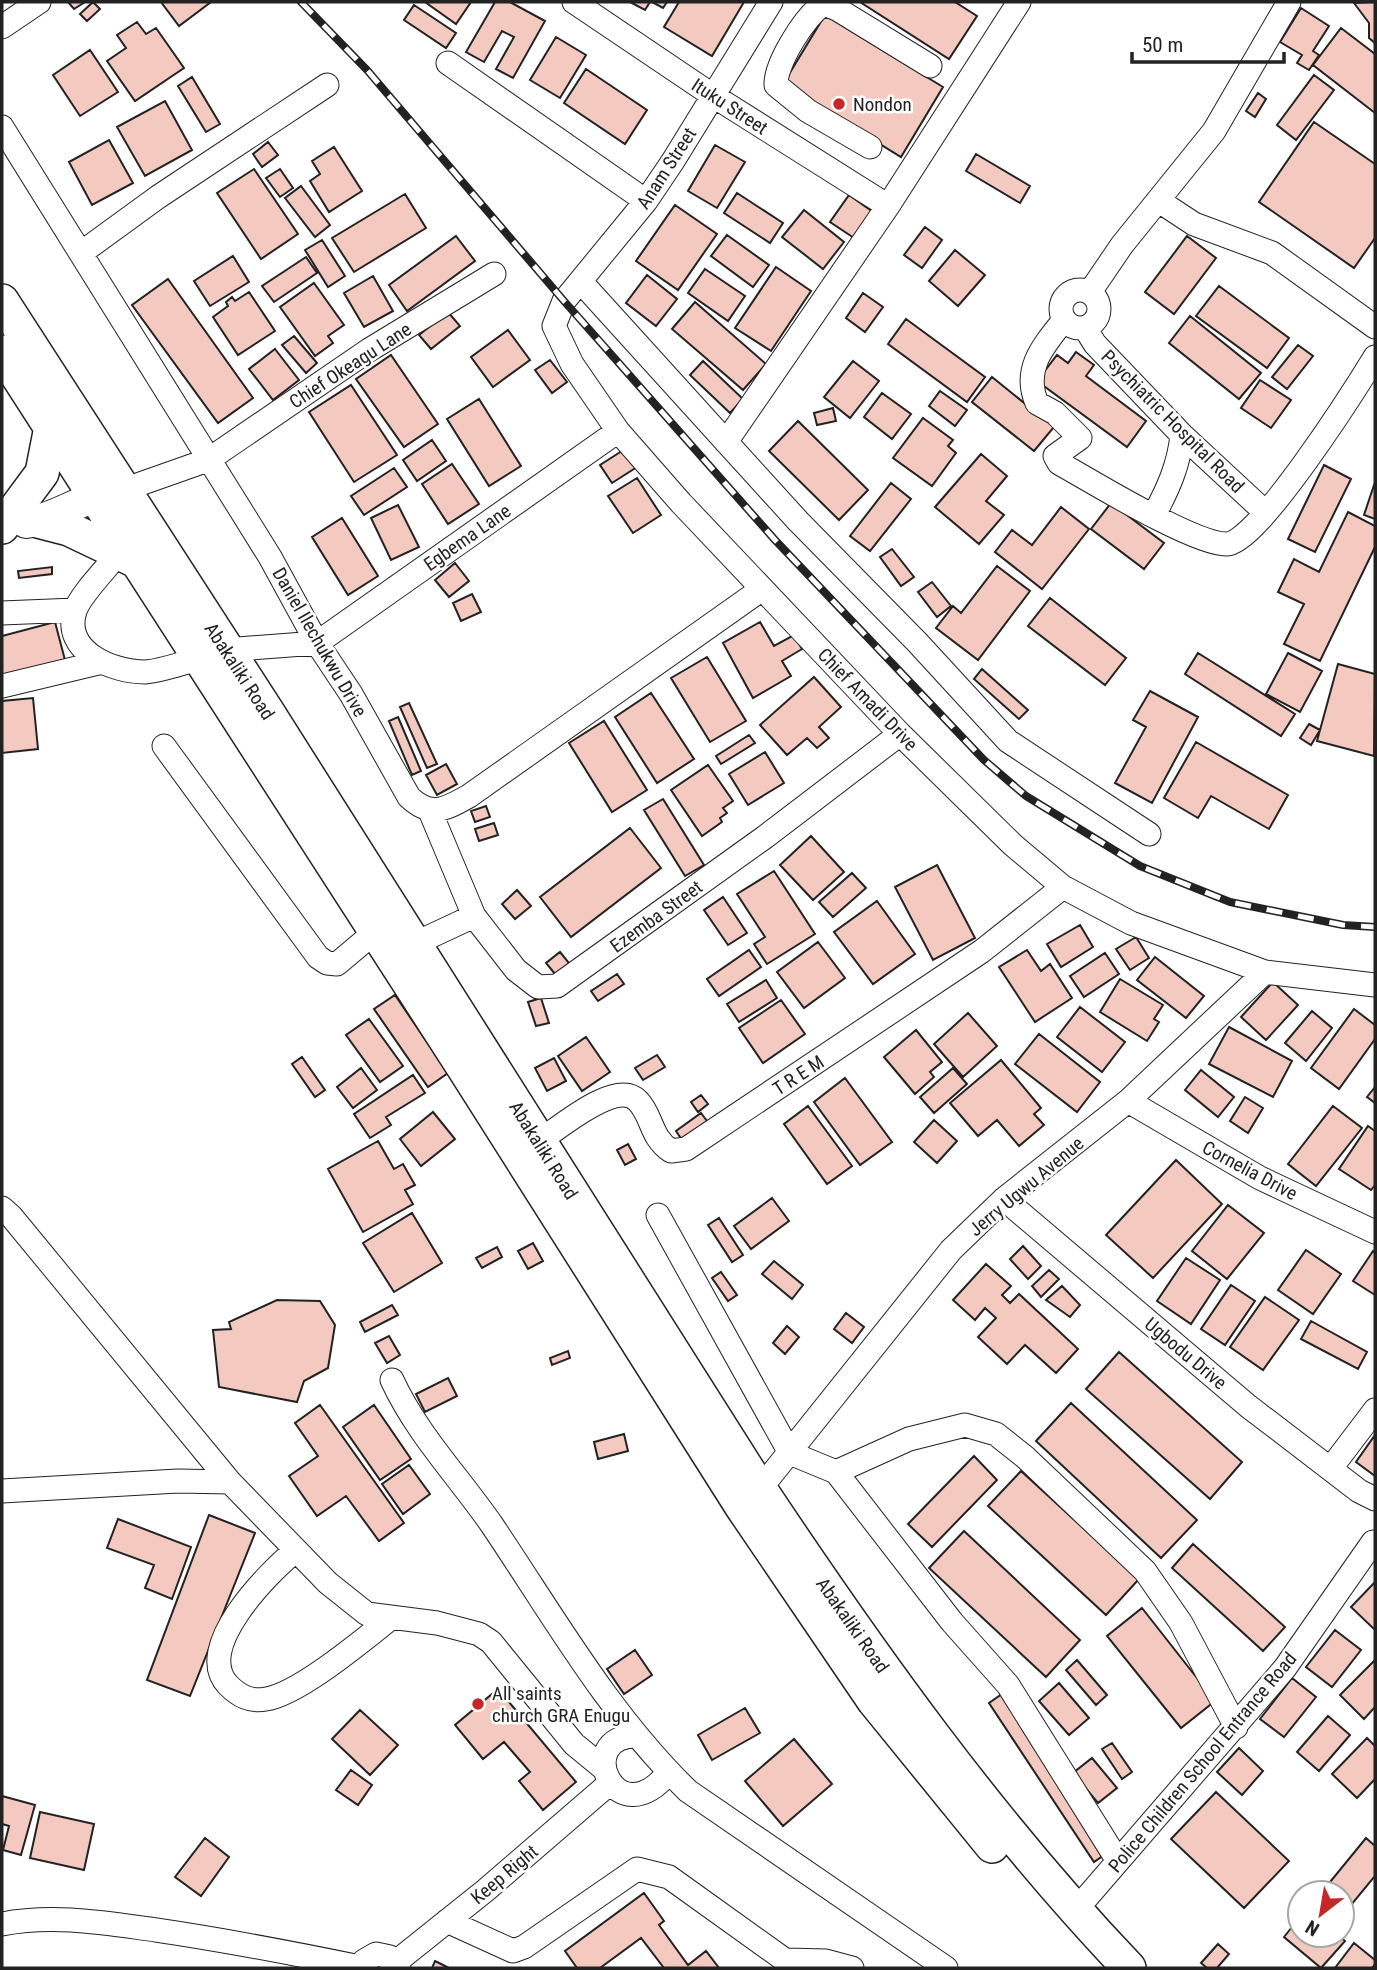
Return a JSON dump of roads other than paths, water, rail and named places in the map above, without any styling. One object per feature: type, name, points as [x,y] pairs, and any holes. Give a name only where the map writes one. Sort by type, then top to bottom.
[{"type":"highway","name":"Abakaliki Road","points":[[2,301],[109,492],[212,655],[375,932],[741,1507],[874,1701],[1057,1925],[1097,1968]]},
{"type":"highway","name":"Abakaliki Road","points":[[2,352],[51,427],[109,492],[128,558],[212,655],[412,945],[760,1489],[842,1612],[1017,1844],[1074,1911],[1129,1968]]},
{"type":"highway","points":[[2,527],[42,473],[51,427]]},
{"type":"highway","points":[[38,522],[69,529],[128,558]]},
{"type":"main road","points":[[2,527],[38,522],[109,492]]},
{"type":"street","points":[[2,27],[39,2]]},
{"type":"street","name":"Ituku Street","points":[[574,2],[712,95],[888,206]]},
{"type":"street","name":"Anam Street","points":[[554,326],[564,301],[582,283],[646,201],[771,2]]},
{"type":"street","points":[[726,442],[888,206],[1019,2]]},
{"type":"street","points":[[1090,292],[1122,245],[1214,131],[1289,2]]},
{"type":"street","points":[[870,147],[787,96],[776,85],[778,68],[812,10],[824,4],[836,9],[930,66]]},
{"type":"street","points":[[448,63],[646,201]]},
{"type":"street","points":[[81,253],[158,197],[327,85]]},
{"type":"street","name":"Daniel Ilechukwu Drive","points":[[2,127],[270,556],[317,643],[351,694],[410,797],[430,811]]},
{"type":"street","points":[[817,161],[837,128]]},
{"type":"street","points":[[1159,201],[1194,224],[1272,253],[1375,327]]},
{"type":"street","name":"Chief Okeagu Lane","points":[[109,492],[208,460],[369,350],[494,274]]},
{"type":"street","points":[[582,283],[797,521],[916,642],[1008,741],[1149,834]]},
{"type":"street","points":[[1074,324],[1060,314],[1063,299],[1075,290],[1090,292],[1099,304],[1097,319],[1074,324],[1036,358],[1031,376],[1032,391],[1037,403],[1055,413],[1080,438],[1055,456],[1059,463],[1154,516],[1203,538],[1226,544],[1236,542],[1265,512],[1318,444],[1375,357]]},
{"type":"street","name":"Psychiatric Hospital Road","points":[[1074,324],[1182,435],[1265,512]]},
{"type":"street","name":"Chief Amadi Drive","points":[[554,326],[572,364],[618,431],[762,589],[900,734],[1013,845],[1063,887],[1131,923],[1265,972],[1375,985]]},
{"type":"street","name":"Egbema Lane","points":[[317,643],[618,431]]},
{"type":"street","points":[[1154,516],[1180,457],[1182,435]]},
{"type":"street","points":[[128,558],[75,610],[73,632],[80,649],[102,662],[145,672],[212,655],[317,643]]},
{"type":"street","points":[[430,811],[441,811],[469,796],[762,589]]},
{"type":"street","points":[[2,613],[75,610]]},
{"type":"street","points":[[2,686],[102,662]]},
{"type":"street","name":"Ezemba Street","points":[[430,811],[474,916],[516,970],[538,988],[557,986],[744,852],[900,734]]},
{"type":"street","points":[[164,746],[318,957],[327,963],[337,964],[375,932]]},
{"type":"street","name":"T R E M","points":[[538,1142],[603,1098],[625,1094],[638,1101],[659,1142],[671,1151],[686,1149],[982,951],[1063,887]]},
{"type":"street","points":[[412,945],[474,916]]},
{"type":"street","name":"Jerry Ugwu Avenue","points":[[760,1489],[951,1250],[1004,1199],[1128,1101],[1265,972]]},
{"type":"street","name":"Cornelia Drive","points":[[1128,1101],[1260,1178],[1375,1232]]},
{"type":"street","name":"Ugbodu Drive","points":[[1004,1199],[1248,1406],[1359,1491],[1375,1499]]},
{"type":"street","points":[[2,1208],[12,1216],[230,1482],[349,1602],[367,1614],[451,1626],[479,1634],[491,1642],[574,1744],[624,1793],[636,1795],[658,1785],[669,1772]]},
{"type":"street","points":[[658,1215],[790,1453],[836,1472],[952,1622],[1008,1685],[1118,1861]]},
{"type":"street","points":[[393,1380],[408,1413],[491,1523],[570,1646],[637,1736],[669,1772],[688,1791],[946,1968]]},
{"type":"street","points":[[1331,1468],[1375,1410]]},
{"type":"street","points":[[836,1472],[909,1439],[965,1425],[996,1434],[1025,1457],[1145,1572],[1181,1623],[1236,1727]]},
{"type":"street","points":[[2,1491],[178,1481],[230,1482]]},
{"type":"street","name":"Police Children School Entrance Road","points":[[1074,1911],[1285,1668],[1373,1542]]},
{"type":"street","points":[[296,1550],[247,1599],[220,1651],[218,1664],[221,1678],[234,1692],[250,1700],[266,1699],[291,1690],[391,1618]]},
{"type":"street","points":[[606,1775],[604,1756],[624,1738],[637,1736]]},
{"type":"street","name":"Keep Right","points":[[397,1965],[606,1775]]},
{"type":"street","points":[[447,1921],[513,1951],[524,1947],[637,1869],[669,1877],[791,1964],[825,1961],[852,1968]]},
{"type":"street","points":[[2,1924],[51,1918],[91,1921],[235,1942],[360,1968],[376,1954],[390,1957],[397,1965]]},
{"type":"railway","points":[[301,2],[367,70],[564,301],[775,540],[984,760],[1026,796],[1140,866],[1230,902],[1343,925],[1375,927]]},
{"type":"place","name":"Nondon","points":[[839,104]]},
{"type":"place","name":"All saints church GRA Enugu","points":[[478,1704]]}]
